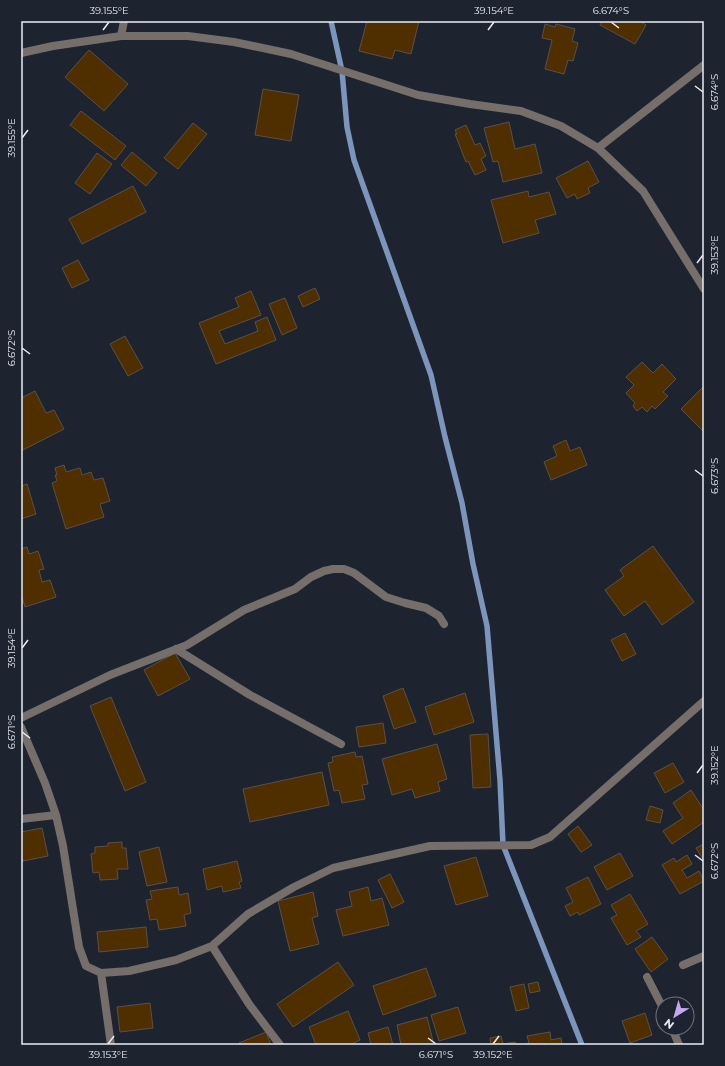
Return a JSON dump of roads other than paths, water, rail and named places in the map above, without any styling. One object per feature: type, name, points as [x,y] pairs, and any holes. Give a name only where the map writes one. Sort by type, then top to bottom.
[{"type":"street","points":[[121,36],[124,21]]},
{"type":"street","points":[[21,53],[53,46],[121,36],[188,36],[234,42],[291,54],[418,95],[521,111],[561,126],[598,148],[642,191],[704,289]]},
{"type":"street","points":[[598,148],[704,65]]},
{"type":"street","points":[[21,718],[110,675],[187,645],[244,610],[295,589],[311,577],[333,569],[344,569],[354,573],[386,596],[405,603],[426,608],[439,616],[444,624]]},
{"type":"street","points":[[176,649],[250,695],[341,744]]},
{"type":"street","points":[[21,727],[45,783],[56,815],[63,846],[79,948],[86,966],[101,973],[129,971],[176,960],[212,946],[248,914],[294,887],[333,868],[430,846],[531,845],[550,837],[704,701]]},
{"type":"street","points":[[21,818],[56,815]]},
{"type":"street","points":[[212,946],[249,1004],[280,1045]]},
{"type":"street","points":[[683,965],[704,956]]},
{"type":"street","points":[[101,973],[111,1045]]},
{"type":"street","points":[[647,977],[657,996]]},
{"type":"waterway","points":[[331,21],[342,71],[347,127],[354,160],[431,375],[462,503],[473,564],[487,626],[500,780],[503,845],[582,1045]]}]
